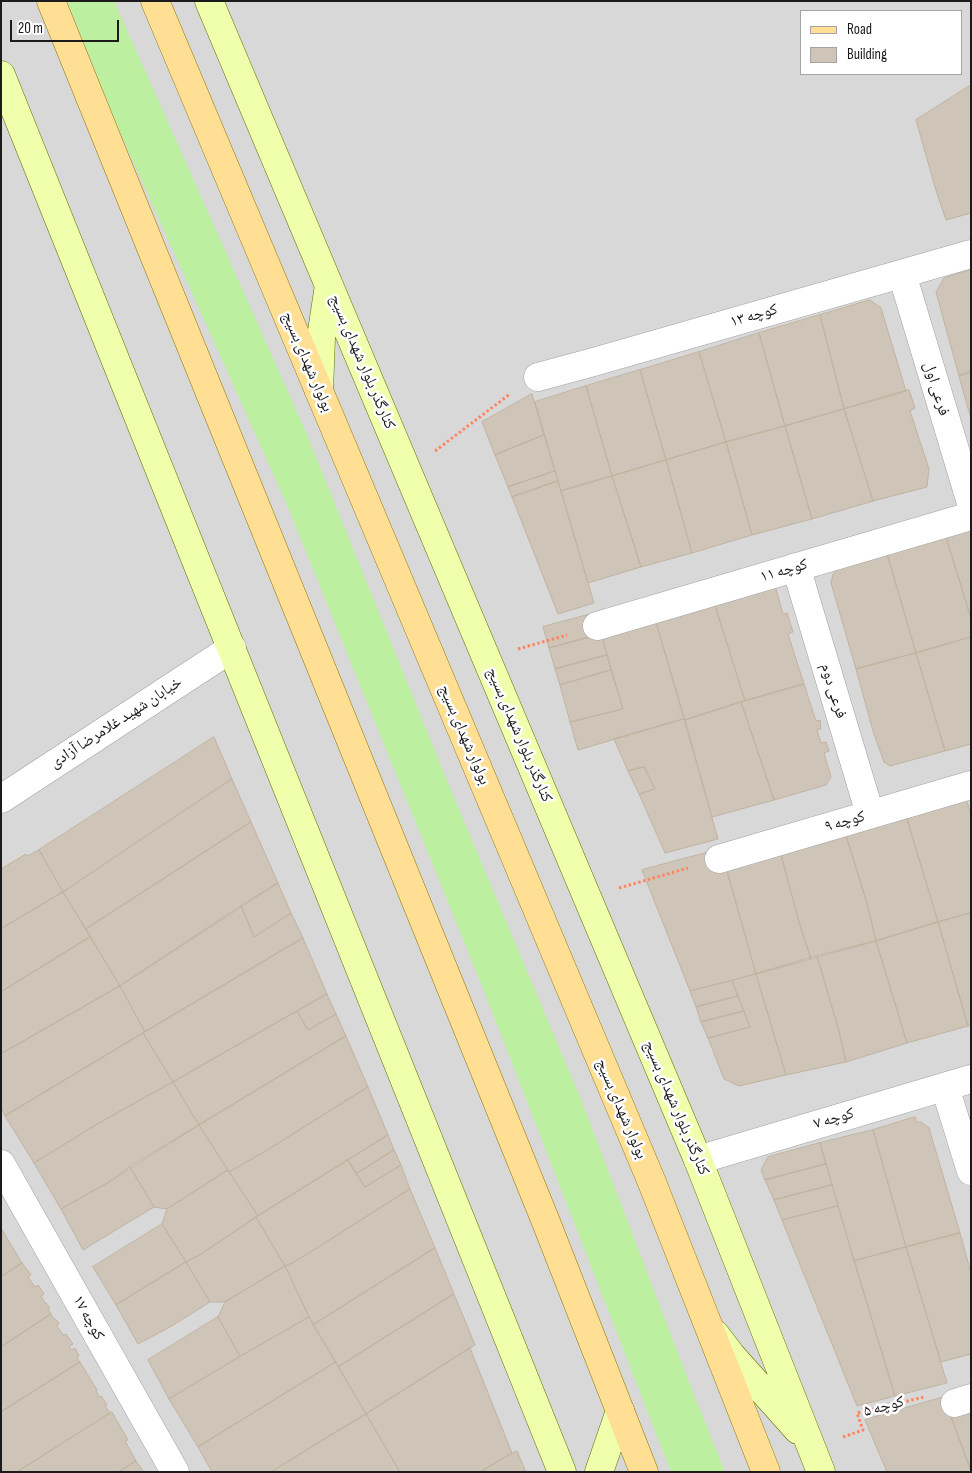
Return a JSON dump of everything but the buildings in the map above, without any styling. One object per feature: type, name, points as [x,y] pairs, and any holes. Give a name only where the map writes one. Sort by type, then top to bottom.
[{"type":"main road","points":[[51,1],[546,1222],[644,1472]]},
{"type":"main road","name":"بولوار شهدای بسیج","points":[[155,1],[651,1180],[766,1472]]},
{"type":"street","name":"کنارگذر بلوار شهدای بسیج","points":[[209,1],[698,1160],[814,1454]]},
{"type":"street","points":[[1,75],[562,1472]]},
{"type":"street","name":"کوچه ۱۳","points":[[538,376],[599,361],[971,254]]},
{"type":"street","name":"فرعی اول","points":[[902,274],[971,503]]},
{"type":"street","points":[[319,391],[321,338],[329,284]]},
{"type":"street","name":"کوچه ۱۱","points":[[597,626],[971,516]]},
{"type":"street","name":"فرعی دوم","points":[[796,567],[870,814]]},
{"type":"street","name":"خیابان شهید غلامرضا آزادی","points":[[1,799],[232,648]]},
{"type":"street","name":"کوچه ۹","points":[[719,859],[971,785]]},
{"type":"street","name":"کوچه ۷","points":[[698,1160],[971,1079]]},
{"type":"street","points":[[945,1087],[971,1171]]},
{"type":"street","name":"کوچه ۱۷","points":[[1,1164],[175,1472]]},
{"type":"street","points":[[706,1321],[731,1355],[814,1454]]},
{"type":"street","points":[[599,1472],[620,1411]]},
{"type":"path","points":[[408,472],[512,392],[538,376]]},
{"type":"path","points":[[486,659],[597,626]]},
{"type":"path","points":[[587,898],[719,859]]},
{"type":"path","name":"کوچه ۵","points":[[814,1454],[863,1430],[857,1413],[952,1390],[963,1400]]},
{"type":"shaded area","points":[[1,1],[971,1],[971,1472],[1,1472]]},
{"type":"green space","points":[[67,1],[114,1],[305,430],[448,783],[582,1102],[725,1472],[671,1472],[484,991],[287,505],[116,123]]}]
